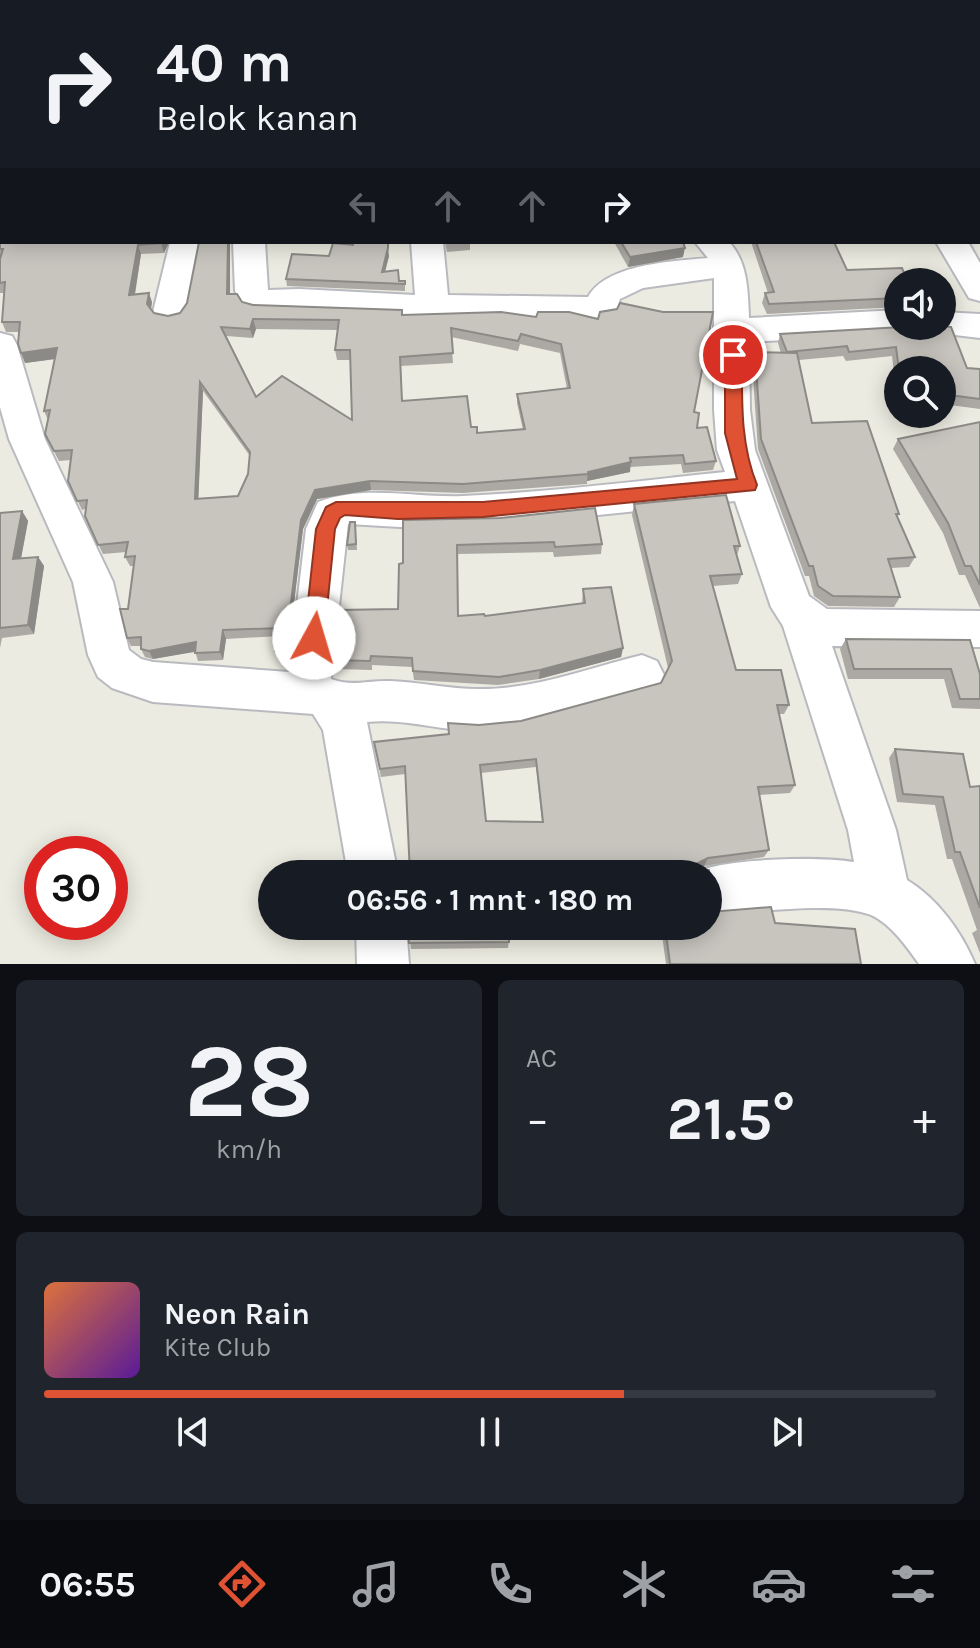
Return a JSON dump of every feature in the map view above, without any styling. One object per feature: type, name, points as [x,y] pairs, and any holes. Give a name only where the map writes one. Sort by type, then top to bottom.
[{"type":"street","points":[[170,312],[186,244]]},
{"type":"street","points":[[249,244],[251,291],[259,302],[299,300],[377,306],[432,304],[603,308],[605,295],[615,286],[718,254],[732,286],[734,433],[739,464],[786,596],[801,616],[872,830],[885,895]]},
{"type":"street","points":[[427,244],[432,304]]},
{"type":"street","points":[[953,244],[980,290]]},
{"type":"street","points":[[734,331],[884,323]]},
{"type":"street","points":[[956,325],[980,326]]},
{"type":"street","points":[[0,345],[27,439],[68,524],[96,592],[111,662],[135,679],[322,701],[373,699],[477,710],[504,708],[642,675]]},
{"type":"street","points":[[370,860],[345,723],[322,701],[326,529],[332,513],[343,507],[398,512],[483,510],[748,485]]},
{"type":"street","points":[[801,616],[824,627],[980,629]]},
{"type":"street","points":[[722,890],[832,885],[885,895],[906,910],[949,964]]},
{"type":"street","points":[[382,940],[383,964]]},
{"type":"building","points":[[0,244],[150,244],[138,245],[129,295],[149,293],[147,304],[154,313],[168,316],[180,313],[187,303],[199,244],[228,244],[227,294],[237,294],[242,302],[253,305],[402,310],[402,315],[501,312],[536,317],[538,312],[569,312],[598,319],[600,312],[617,309],[620,303],[663,312],[713,312],[694,412],[699,413],[697,428],[707,427],[716,461],[685,464],[683,455],[630,458],[631,462],[588,474],[463,484],[370,481],[315,490],[301,520],[285,652],[275,651],[281,628],[223,630],[220,652],[195,653],[196,642],[149,651],[141,649],[141,637],[127,638],[120,609],[128,609],[135,556],[125,557],[128,542],[98,545],[85,516],[87,500],[77,501],[68,481],[72,450],[54,451],[45,434],[50,410],[44,411],[57,348],[21,353],[18,344],[20,322],[2,322],[5,282],[0,283],[3,249],[0,249]],"holes":[[[253,319],[339,320],[335,350],[350,350],[352,420],[282,376],[256,397],[221,327],[250,329]],[[451,328],[518,341],[521,334],[561,344],[570,388],[517,394],[525,429],[477,433],[477,427],[471,427],[467,396],[402,401],[400,357],[453,353]],[[200,382],[250,452],[248,474],[238,496],[195,499]]]},
{"type":"building","points":[[333,244],[388,244],[382,272],[398,270],[399,281],[405,281],[405,284],[286,279],[292,254],[329,256]]},
{"type":"building","points":[[622,244],[684,244],[685,248],[630,257]]},
{"type":"building","points":[[757,244],[835,244],[847,270],[884,269],[884,299],[769,304],[765,293],[774,292]]},
{"type":"building","points":[[884,328],[884,340],[956,340],[967,368],[980,369],[980,399],[956,396],[956,356],[897,356],[896,347],[849,352],[847,346],[787,352],[780,334]]},
{"type":"building","points":[[755,352],[797,353],[812,423],[867,421],[899,514],[896,514],[915,557],[888,559],[900,597],[833,596],[818,586],[813,566],[809,566],[761,439]]},
{"type":"building","points":[[980,422],[980,585],[971,566],[965,566],[948,523],[898,439]]},
{"type":"building","points":[[726,495],[740,546],[734,546],[742,574],[710,576],[736,670],[781,670],[789,705],[777,705],[795,785],[758,787],[769,850],[704,860],[409,860],[405,766],[380,769],[374,742],[449,734],[448,723],[479,725],[521,721],[661,683],[672,661],[634,504]],"holes":[[[536,759],[543,822],[486,821],[480,765]]]},
{"type":"building","points":[[595,508],[602,544],[555,547],[554,542],[457,545],[458,616],[485,616],[585,603],[583,589],[611,587],[623,648],[540,670],[499,677],[413,671],[412,658],[371,656],[370,661],[333,660],[338,610],[398,609],[399,564],[403,563],[403,520],[500,518]]},
{"type":"building","points":[[22,511],[13,559],[38,557],[28,625],[0,628],[0,513]]},
{"type":"building","points":[[350,522],[355,522],[356,544],[347,545]]},
{"type":"building","points":[[846,639],[970,640],[980,674],[980,699],[960,699],[951,669],[854,669]]},
{"type":"building","points":[[895,749],[963,754],[970,787],[980,786],[980,908],[960,852],[955,852],[943,797],[903,794]]},
{"type":"building","points":[[771,907],[775,923],[855,929],[861,964],[670,964],[667,940],[722,940],[722,911]]},
{"type":"building","points":[[409,940],[509,940],[509,942],[409,943]]},
{"type":"route","points":[[314,638],[326,529],[332,513],[343,507],[398,512],[483,510],[748,485],[739,464],[734,433],[733,355]]}]
